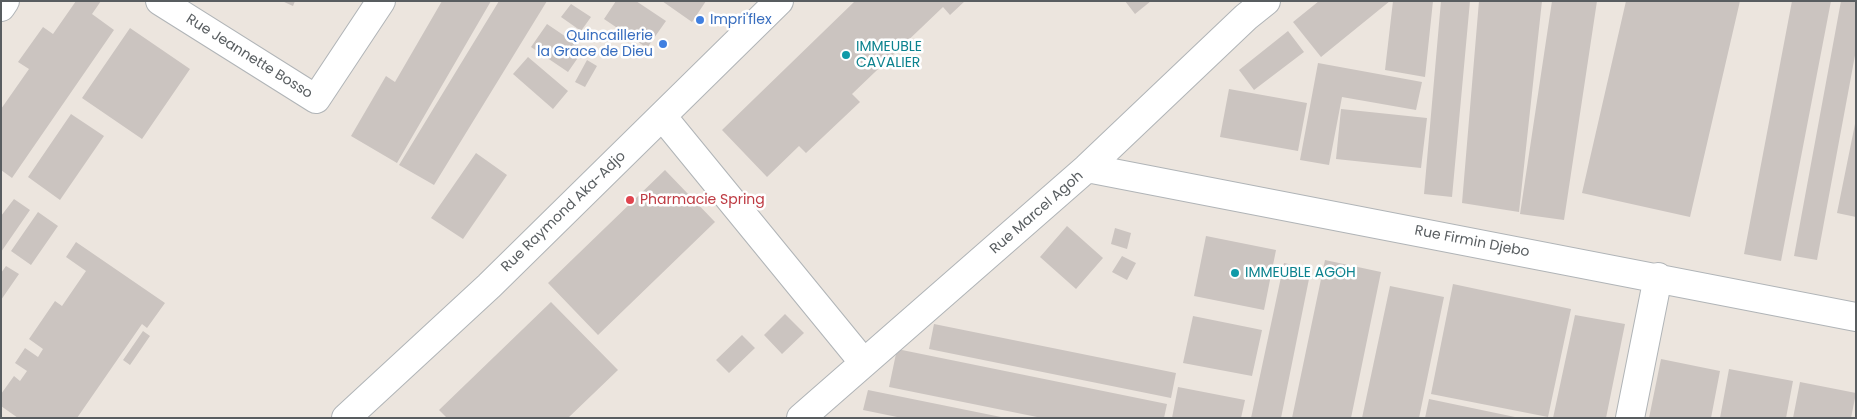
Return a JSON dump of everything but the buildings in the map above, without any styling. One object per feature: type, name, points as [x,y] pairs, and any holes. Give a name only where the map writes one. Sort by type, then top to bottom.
[{"type":"street","points":[[1,7],[5,1]]},
{"type":"street","name":"Rue Jeannette Bosso","points":[[160,1],[316,99],[381,1]]},
{"type":"street","name":"Rue Raymond Aka-Adjo","points":[[346,418],[489,286],[779,1]]},
{"type":"street","name":"Rue Marcel Agoh","points":[[801,418],[1087,168],[1246,17],[1266,1]]},
{"type":"street","points":[[662,116],[864,362]]},
{"type":"street","name":"Rue Firmin Djebo","points":[[1087,168],[1856,316]]},
{"type":"street","points":[[1630,418],[1658,277]]},
{"type":"place","name":"Impri'flex","points":[[700,20]]},
{"type":"place","name":"Quincaillerie la Grace de Dieu","points":[[663,44]]},
{"type":"place","name":"IMMEUBLE CAVALIER","points":[[846,55]]},
{"type":"place","name":"Pharmacie Spring","points":[[630,200]]},
{"type":"place","name":"IMMEUBLE AGOH","points":[[1235,273]]}]
